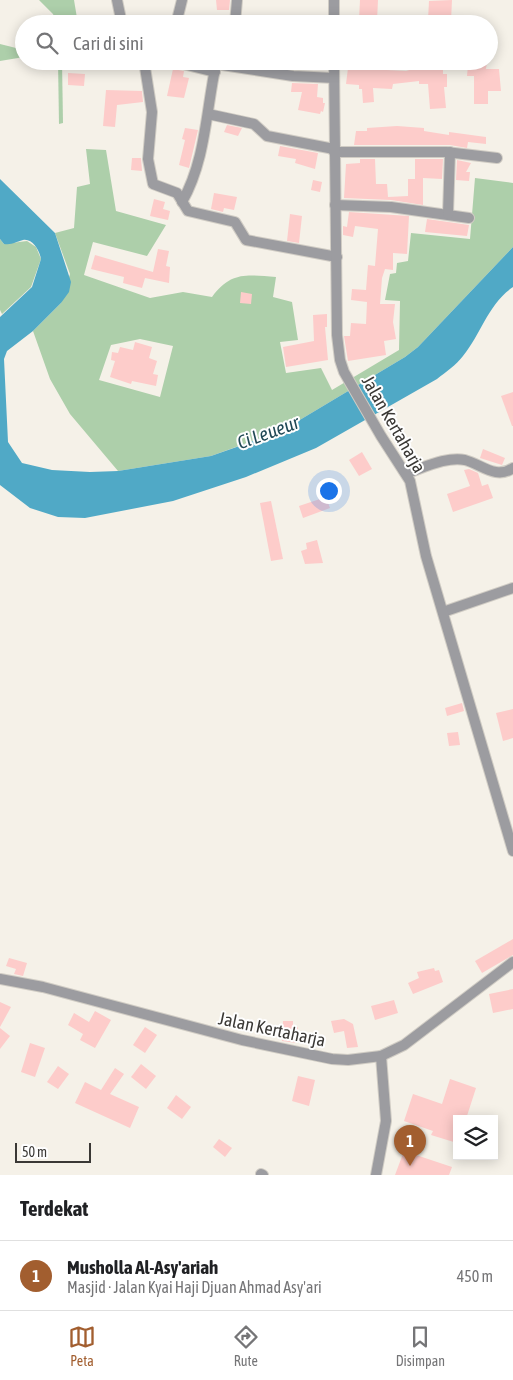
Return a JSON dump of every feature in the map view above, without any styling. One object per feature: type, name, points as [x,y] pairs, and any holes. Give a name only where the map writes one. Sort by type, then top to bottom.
[{"type":"street","points":[[117,0],[120,15]]},
{"type":"street","points":[[178,15],[182,0]]},
{"type":"street","points":[[236,15],[237,0]]},
{"type":"street","points":[[334,0],[334,15]]},
{"type":"street","points":[[145,70],[152,116],[148,159],[151,181],[154,186],[177,193],[186,210],[190,212],[236,222],[246,240],[337,257]]},
{"type":"street","points":[[182,202],[193,180],[208,114],[215,72],[207,70]]},
{"type":"street","points":[[263,70],[293,76],[334,78]]},
{"type":"street","name":"Jalan Kertaharja","points":[[334,70],[338,347],[344,372],[381,436],[407,473],[426,556],[513,851]]},
{"type":"street","points":[[208,114],[254,124],[267,136],[334,150],[450,152],[497,158]]},
{"type":"street","points":[[448,214],[450,152]]},
{"type":"street","points":[[335,205],[369,205],[469,218]]},
{"type":"street","points":[[407,473],[455,459],[468,461],[498,473],[513,468]]},
{"type":"street","points":[[443,612],[513,588]]},
{"type":"street","name":"Jalan Kertaharja","points":[[0,979],[43,987],[147,1016],[273,1047],[332,1059],[366,1059],[382,1056],[404,1045],[513,962]]},
{"type":"street","points":[[376,1175],[386,1121],[382,1056]]},
{"type":"green space","points":[[39,0],[74,0],[76,15],[53,14]]},
{"type":"green space","points":[[0,44],[15,48],[15,58],[0,61]]},
{"type":"green space","points":[[58,70],[62,70],[63,123],[59,124]]},
{"type":"green space","points":[[86,149],[106,150],[116,211],[166,225],[147,256],[93,242],[84,275],[150,298],[183,292],[212,297],[226,283],[240,276],[276,277],[273,297],[292,302],[298,340],[280,342],[286,373],[321,368],[332,390],[399,350],[400,301],[385,300],[390,274],[396,273],[397,263],[408,261],[411,233],[470,239],[475,178],[513,183],[513,247],[418,347],[405,357],[283,430],[211,456],[118,471],[70,414],[50,379],[33,331],[61,303],[70,274],[55,233],[74,228],[77,187],[90,184]],"holes":[[[140,339],[173,346],[160,397],[99,380],[111,345]]]},
{"type":"green space","points":[[0,239],[4,244],[27,241],[36,247],[41,259],[31,287],[2,314],[0,310]]},
{"type":"water","points":[[0,179],[55,233],[71,282],[69,292],[61,303],[33,331],[7,351],[4,359],[8,442],[22,463],[52,470],[118,471],[211,456],[283,430],[405,357],[418,347],[513,247],[513,287],[497,302],[469,347],[451,368],[437,379],[316,448],[246,477],[173,501],[85,518],[58,517],[30,508],[0,485],[0,317],[32,287],[41,259],[38,249],[30,241],[23,240],[12,244],[4,244],[0,239]]},
{"type":"building","points":[[216,0],[230,0],[229,10],[217,10]]},
{"type":"building","points":[[360,0],[378,0],[377,15],[359,15]]},
{"type":"building","points":[[452,0],[451,15],[428,15],[429,1]]},
{"type":"building","points":[[499,69],[501,91],[488,91],[488,104],[474,104],[474,76],[467,76],[468,70]]},
{"type":"building","points":[[173,70],[184,71],[183,77],[189,78],[184,98],[167,96]]},
{"type":"building","points":[[348,70],[443,70],[443,74],[447,74],[447,87],[444,87],[446,108],[430,109],[428,84],[419,84],[419,81],[393,84],[392,89],[373,88],[374,102],[363,103],[362,89],[359,89],[359,85],[346,84]]},
{"type":"building","points":[[68,73],[85,74],[84,86],[68,85]]},
{"type":"building","points":[[292,83],[318,84],[317,97],[323,98],[323,103],[325,103],[323,112],[321,111],[320,114],[298,110],[302,92],[291,92]]},
{"type":"building","points":[[106,90],[142,91],[143,102],[117,105],[115,127],[103,126]]},
{"type":"building","points":[[227,125],[242,128],[238,136],[224,132]]},
{"type":"building","points":[[397,126],[424,128],[424,131],[449,135],[449,132],[486,137],[486,144],[468,142],[467,148],[450,145],[354,145],[356,131],[367,131],[367,128]]},
{"type":"building","points":[[185,128],[198,130],[189,168],[179,165],[185,140],[182,139]]},
{"type":"building","points":[[280,146],[318,153],[315,169],[295,163],[296,159],[278,156]]},
{"type":"building","points":[[132,158],[141,158],[142,171],[131,170]]},
{"type":"building","points":[[360,159],[375,159],[376,184],[387,184],[388,197],[408,196],[408,179],[415,179],[415,159],[443,159],[442,179],[423,178],[423,205],[391,200],[344,198],[346,164],[360,163]]},
{"type":"building","points":[[457,160],[471,163],[466,172],[470,172],[469,181],[456,180]]},
{"type":"building","points":[[313,180],[322,182],[320,192],[311,190]]},
{"type":"building","points":[[214,193],[237,197],[234,210],[224,208],[223,212],[211,209]]},
{"type":"building","points":[[154,199],[165,202],[163,209],[170,211],[168,220],[150,216]]},
{"type":"building","points":[[349,212],[409,216],[407,254],[393,253],[393,270],[385,269],[382,278],[380,304],[395,304],[393,322],[396,339],[384,341],[386,355],[348,361],[344,336],[350,336],[351,323],[366,324],[367,302],[351,300],[352,289],[366,290],[368,265],[375,266],[378,229],[355,226],[353,237],[343,235],[343,226],[347,227]]},
{"type":"building","points":[[290,214],[302,216],[299,243],[287,241]]},
{"type":"building","points":[[427,219],[469,225],[467,236],[425,232]]},
{"type":"building","points":[[158,249],[169,251],[166,266],[170,267],[169,283],[145,278],[142,288],[123,283],[124,277],[91,269],[95,255],[153,272]]},
{"type":"building","points":[[241,292],[252,294],[251,304],[240,303]]},
{"type":"building","points":[[327,314],[327,327],[325,327],[328,360],[286,367],[283,347],[314,341],[313,315]]},
{"type":"building","points":[[135,342],[152,347],[149,358],[157,361],[153,374],[158,375],[156,386],[132,381],[131,384],[110,377],[115,361],[111,360],[112,352],[118,353],[120,347],[133,350]]},
{"type":"building","points":[[513,392],[513,426],[512,426],[501,396]]},
{"type":"building","points":[[483,449],[505,458],[502,465],[480,458]]},
{"type":"building","points":[[362,452],[372,469],[359,476],[349,460]]},
{"type":"building","points":[[469,469],[478,473],[482,486],[488,484],[493,498],[453,512],[447,494],[470,486],[464,470]]},
{"type":"building","points":[[326,497],[330,508],[303,518],[299,506]]},
{"type":"building","points":[[271,501],[283,559],[271,561],[260,503]]},
{"type":"building","points":[[317,540],[323,563],[305,564],[301,551],[307,549],[306,543]]},
{"type":"building","points":[[462,703],[464,711],[447,716],[445,708]]},
{"type":"building","points":[[513,709],[513,738],[503,741],[496,713]]},
{"type":"building","points":[[458,732],[460,745],[449,746],[447,733]]},
{"type":"building","points":[[513,939],[513,955],[482,973],[475,961]]},
{"type":"building","points":[[9,958],[27,963],[23,976],[14,974],[16,969],[6,966]]},
{"type":"building","points":[[434,968],[435,971],[439,970],[443,982],[413,994],[408,983],[419,978],[417,972]]},
{"type":"building","points":[[513,989],[513,1009],[493,1013],[489,994]]},
{"type":"building","points":[[394,1000],[398,1013],[375,1020],[371,1006]]},
{"type":"building","points":[[0,1002],[11,1007],[0,1027]]},
{"type":"building","points":[[95,1011],[111,1020],[95,1048],[80,1040],[83,1034],[68,1025],[74,1013],[89,1022]]},
{"type":"building","points":[[344,1019],[353,1024],[358,1047],[347,1048],[344,1031],[334,1033],[331,1021]]},
{"type":"building","points":[[283,1021],[293,1021],[293,1026],[298,1027],[297,1043],[282,1041]]},
{"type":"building","points":[[145,1027],[157,1035],[145,1053],[133,1045]]},
{"type":"building","points":[[0,1028],[10,1036],[0,1049]]},
{"type":"building","points":[[30,1043],[45,1048],[35,1077],[21,1072]]},
{"type":"building","points":[[141,1064],[156,1076],[146,1089],[131,1077]]},
{"type":"building","points":[[58,1066],[69,1074],[58,1089],[47,1082]]},
{"type":"building","points":[[115,1068],[124,1074],[110,1094],[139,1107],[130,1128],[75,1103],[85,1082],[101,1090]]},
{"type":"building","points":[[298,1076],[315,1080],[309,1106],[292,1101]]},
{"type":"building","points":[[450,1079],[476,1088],[467,1115],[453,1115],[453,1142],[431,1135],[433,1131],[404,1121],[413,1094],[442,1104]]},
{"type":"building","points":[[176,1095],[191,1107],[182,1119],[167,1108]]},
{"type":"building","points":[[219,1139],[232,1148],[225,1157],[213,1147]]},
{"type":"building","points":[[404,1151],[452,1167],[449,1175],[395,1175]]},
{"type":"place","name":"Musholla Al-Asy'ariah","points":[[410,1166]]},
{"type":"water label","name":"Ci Leueur","points":[[268,432]]}]
